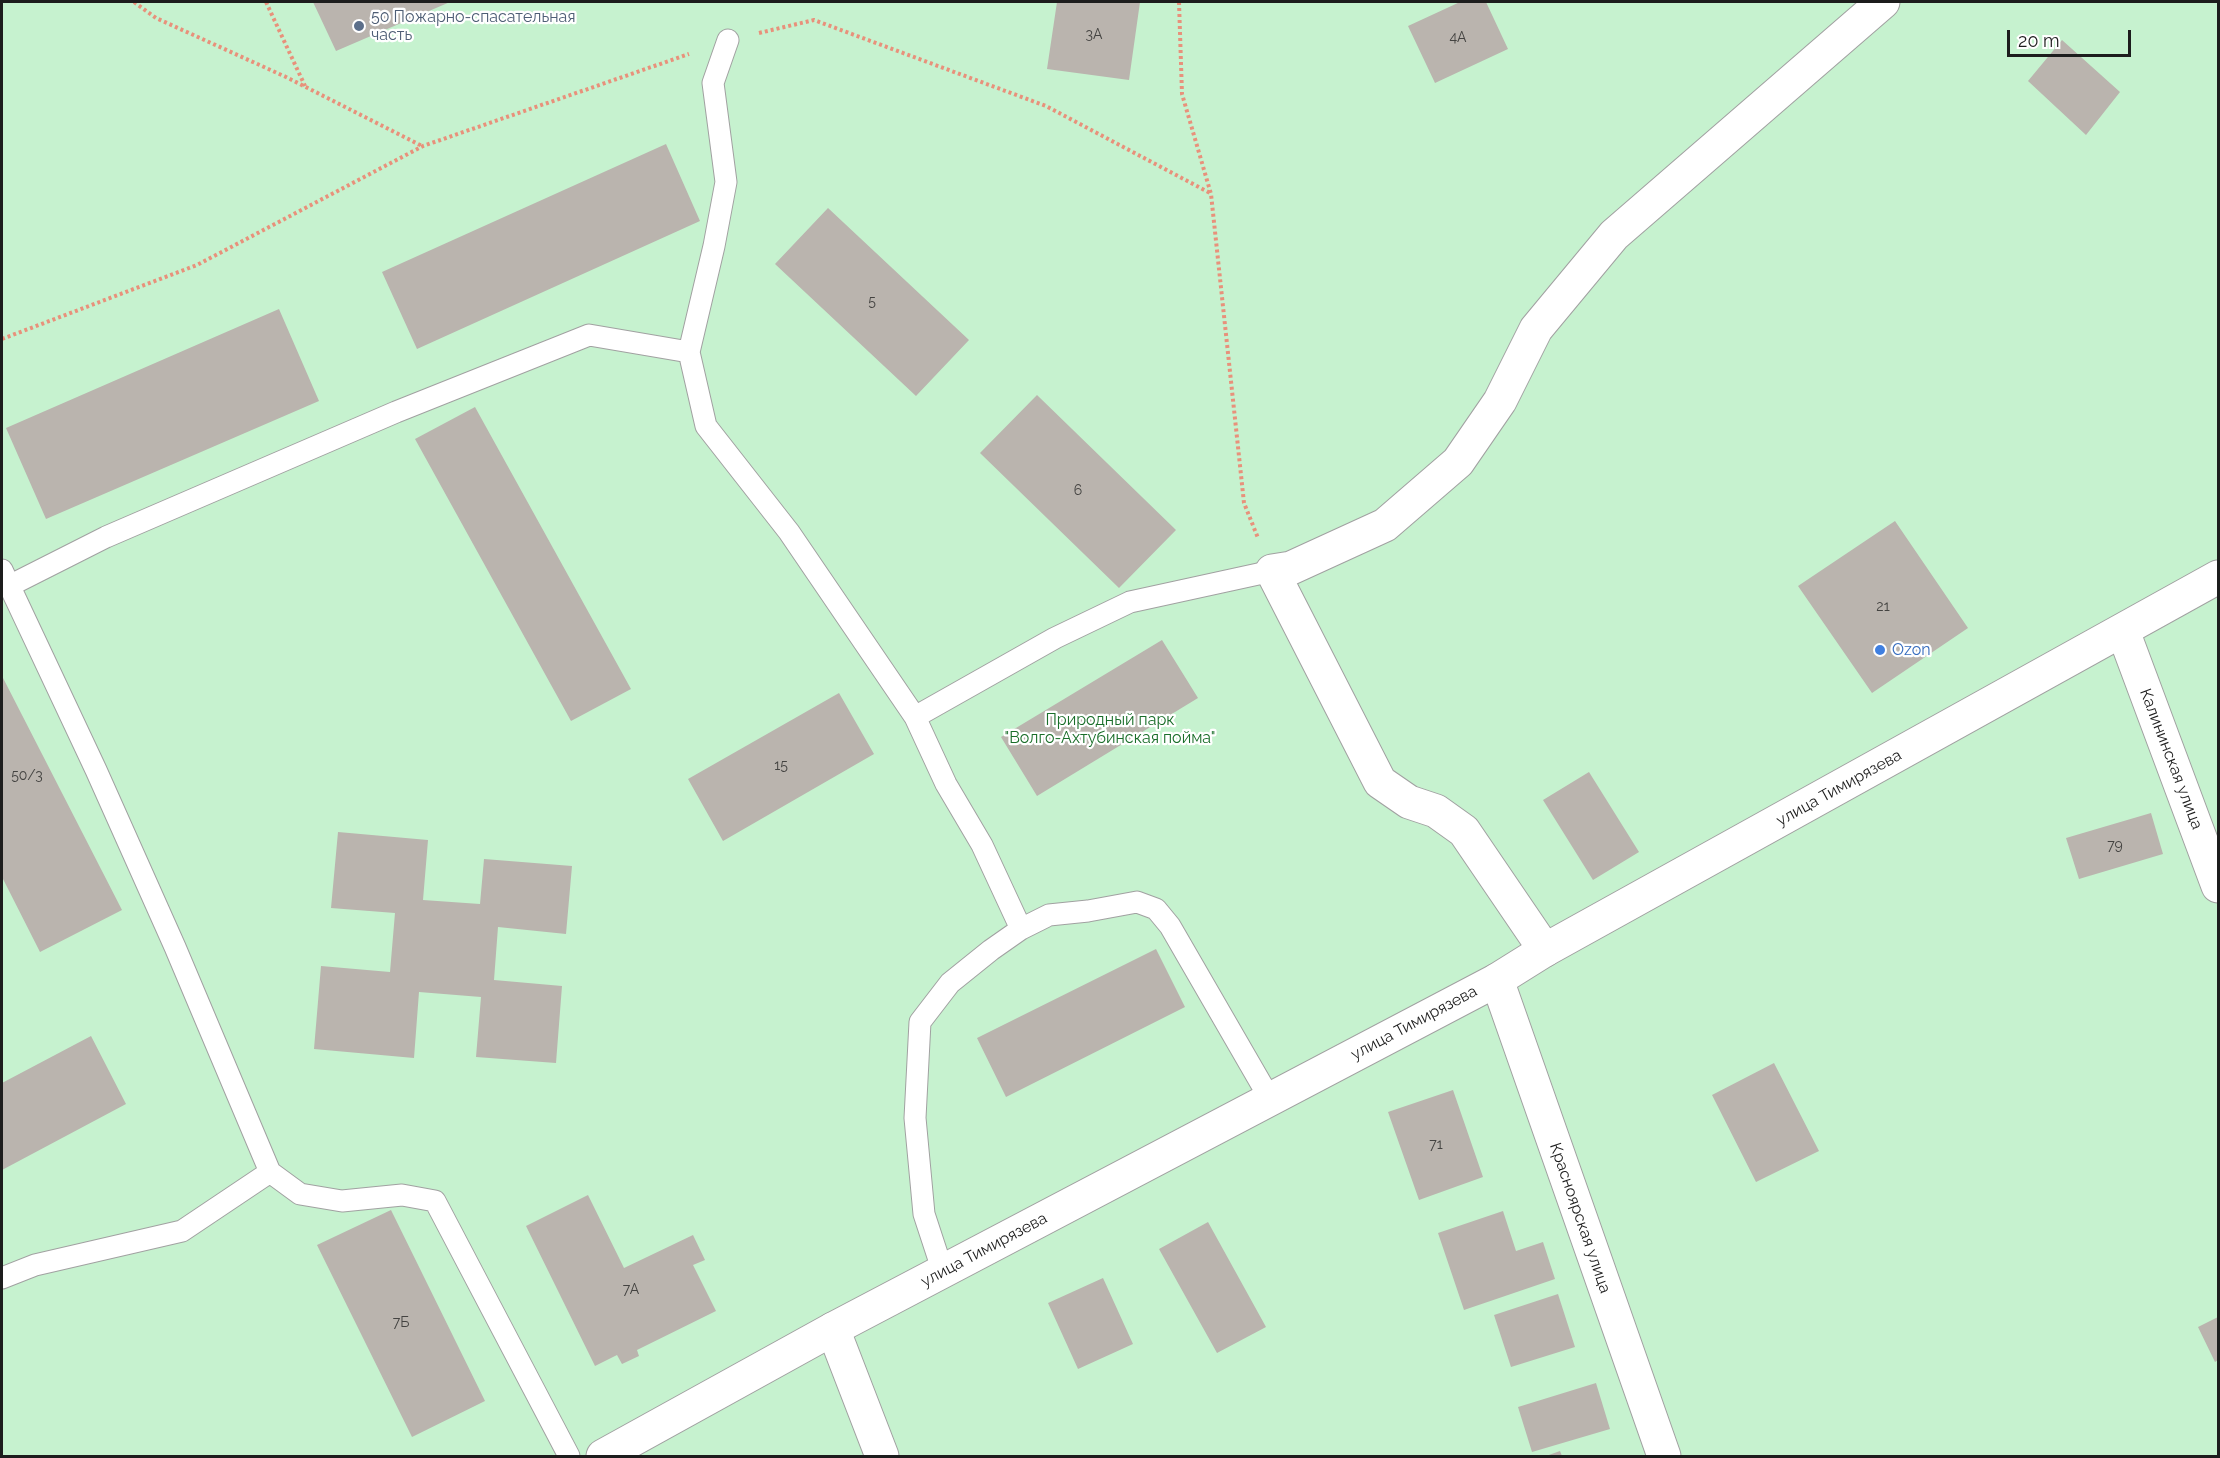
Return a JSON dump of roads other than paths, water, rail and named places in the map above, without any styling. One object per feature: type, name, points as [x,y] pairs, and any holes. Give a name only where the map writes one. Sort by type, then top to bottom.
[{"type":"street","points":[[1545,950],[1464,831],[1436,811],[1409,802],[1380,782],[1272,571],[1291,568],[1385,525],[1458,462],[1500,400],[1536,329],[1614,235],[1883,2]]},
{"type":"street","name":"улица Тимирязева","points":[[603,1456],[833,1329],[1497,980],[1545,950],[2218,577]]},
{"type":"street","name":"Калининская улица","points":[[2123,631],[2218,886]]},
{"type":"street","name":"Красноярская улица","points":[[1497,980],[1664,1456]]},
{"type":"street","points":[[833,1329],[882,1456]]},
{"type":"lane","points":[[728,40],[713,83],[726,182],[714,246],[689,352],[706,426],[789,532],[915,717],[946,784],[982,845],[1021,929]]},
{"type":"lane","points":[[569,1456],[435,1202],[402,1195],[342,1202],[300,1194],[270,1172],[175,947],[110,801],[5,578],[396,412],[589,335],[689,352]]},
{"type":"lane","points":[[915,717],[1055,638],[1130,602],[1272,571]]},
{"type":"lane","points":[[943,1272],[924,1214],[915,1118],[920,1022],[950,983],[1021,929],[1049,915],[1137,902],[1156,909],[1170,926],[1270,1099]]},
{"type":"lane","points":[[2,1278],[35,1265],[182,1231],[270,1172]]},
{"type":"place","name":"50 Пожарно-спасательная часть","points":[[359,26]]},
{"type":"place","name":"Ozon","points":[[1880,650]]},
{"type":"park label","name":"Природный парк \"Волго-Ахтубинская пойма\"","points":[[1110,729]]}]
